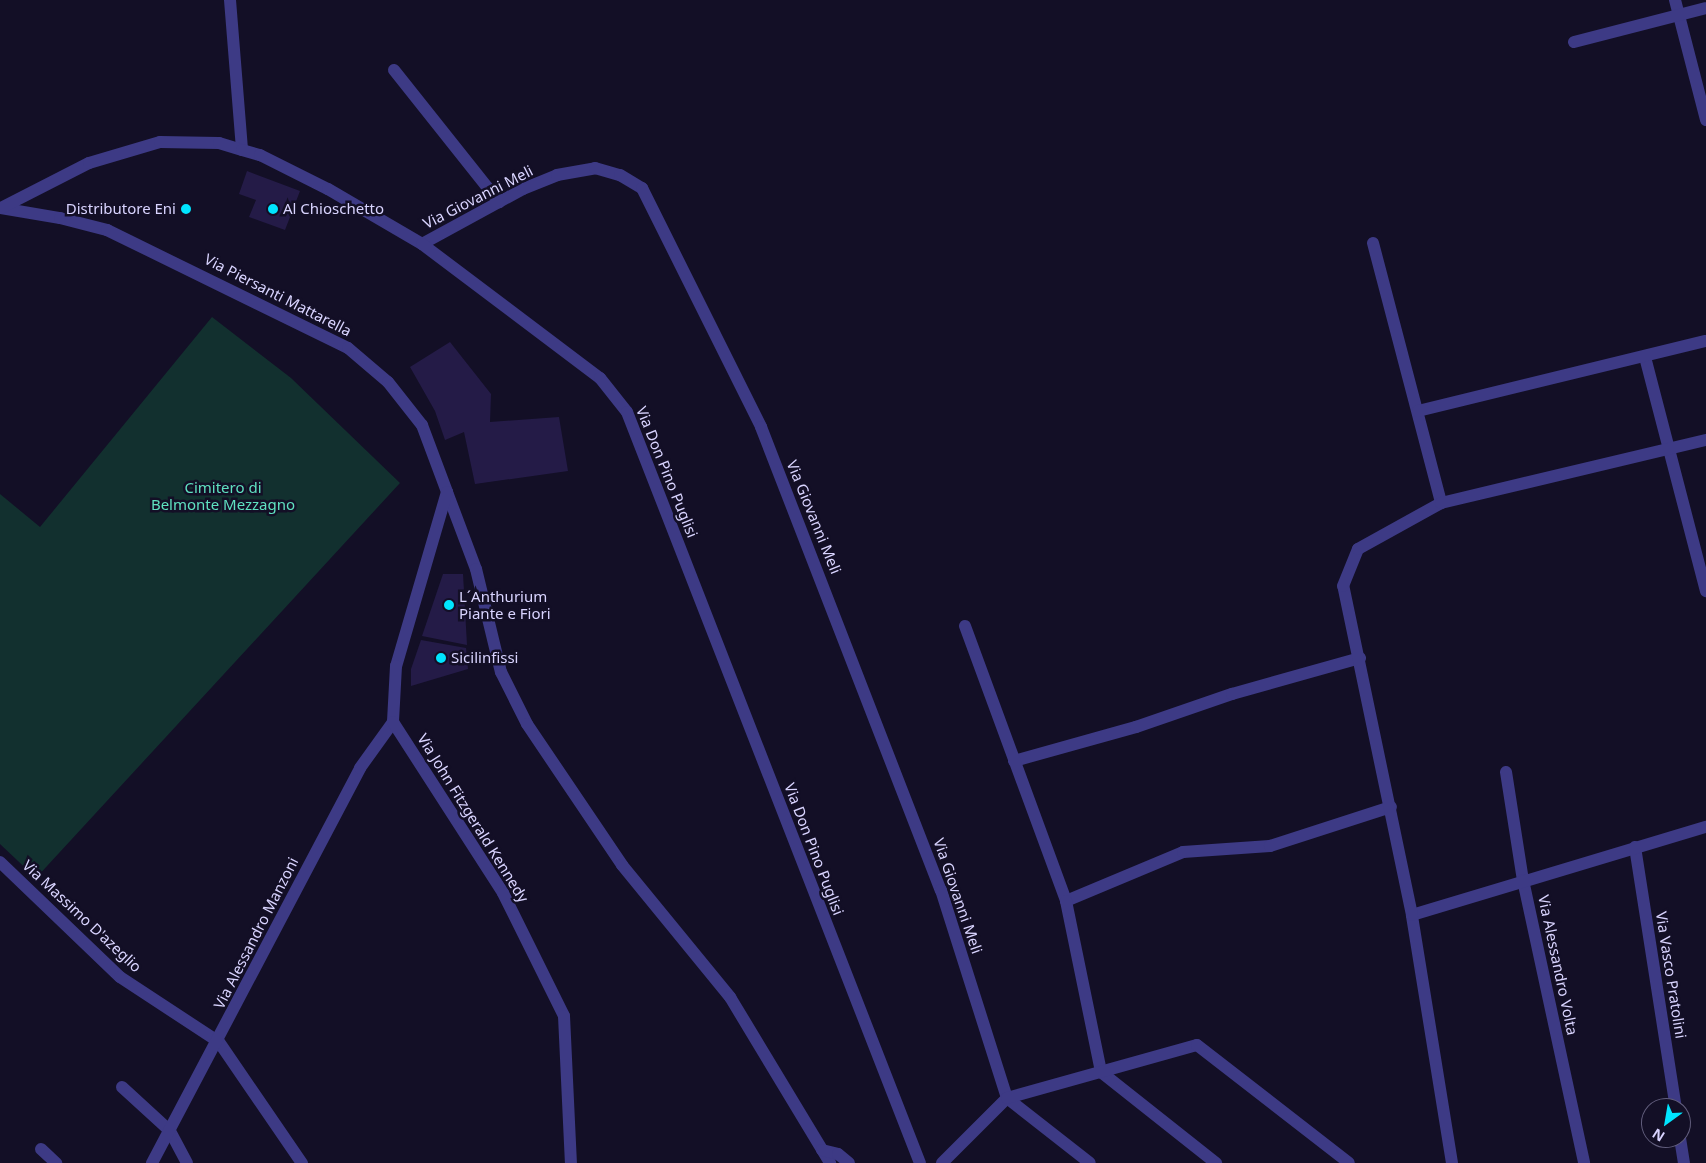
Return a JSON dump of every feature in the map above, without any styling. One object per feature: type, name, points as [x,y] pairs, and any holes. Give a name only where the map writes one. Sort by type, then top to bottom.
[{"type":"street","points":[[230,0],[242,150]]},
{"type":"street","points":[[1675,0],[1706,120]]},
{"type":"street","points":[[1574,42],[1706,8]]},
{"type":"street","points":[[394,70],[500,202]]},
{"type":"street","name":"Via Don Pino Puglisi","points":[[0,208],[89,163],[160,142],[219,143],[242,150],[328,190],[422,244],[600,378],[627,412],[920,1163]]},
{"type":"street","name":"Via Giovanni Meli","points":[[422,244],[500,202],[558,175],[595,168],[620,175],[642,188],[764,436],[941,890],[1008,1098]]},
{"type":"street","name":"Via Piersanti Mattarella","points":[[0,208],[60,218],[107,230],[348,348],[388,382],[422,425],[476,569],[501,672],[527,724],[622,865],[730,997],[830,1163]]},
{"type":"street","points":[[1374,243],[1441,503]]},
{"type":"street","points":[[1418,411],[1706,341]]},
{"type":"street","points":[[1644,357],[1706,591]]},
{"type":"street","points":[[1452,1163],[1412,915],[1360,658],[1343,586],[1358,549],[1441,503],[1706,440]]},
{"type":"street","points":[[393,722],[396,666],[447,492]]},
{"type":"street","points":[[965,626],[1066,901],[1101,1072],[1216,1163]]},
{"type":"street","points":[[1014,761],[1136,727],[1232,694],[1360,658]]},
{"type":"street","name":"Via Alessandro Manzoni","points":[[152,1163],[218,1042],[360,768],[393,722]]},
{"type":"street","name":"Via John Fitzgerald Kennedy","points":[[393,722],[503,893],[564,1016],[571,1163]]},
{"type":"street","name":"Via Alessandro Volta","points":[[1506,772],[1523,880],[1584,1163]]},
{"type":"street","points":[[1066,901],[1183,852],[1270,846],[1391,807]]},
{"type":"street","points":[[1412,915],[1523,880],[1706,827]]},
{"type":"street","name":"Via Vasco Pratolini","points":[[1635,847],[1674,1098]]},
{"type":"street","name":"Via Massimo D'azeglio","points":[[0,862],[120,977],[218,1042]]},
{"type":"street","points":[[218,1042],[302,1163]]},
{"type":"street","points":[[942,1163],[1008,1098],[1197,1045],[1349,1163]]},
{"type":"street","points":[[122,1087],[170,1130],[187,1163]]},
{"type":"street","points":[[1008,1098],[1090,1163]]},
{"type":"street","points":[[1682,1148],[1684,1163]]},
{"type":"street","points":[[41,1149],[56,1163]]},
{"type":"street","points":[[822,1150],[838,1154],[850,1163]]},
{"type":"green space","name":"Cimitero di Belmonte Mezzagno","points":[[212,317],[291,378],[400,483],[36,878],[0,844],[0,494],[40,527]]},
{"type":"building","name":"Al Chioschetto","points":[[247,171],[300,191],[285,230],[249,217],[256,200],[239,194]]},
{"type":"building","points":[[450,342],[491,394],[490,422],[559,417],[568,471],[475,484],[464,432],[445,440],[435,411],[410,367]]},
{"type":"building","name":"L´Anthurium Piante e Fiori","points":[[443,574],[463,574],[467,645],[422,636]]},
{"type":"building","name":"Sicilinfissi","points":[[421,640],[466,648],[468,669],[411,686],[411,669]]},
{"type":"place","name":"Distributore Eni","points":[[186,209]]},
{"type":"place","name":"Al Chioschetto","points":[[273,209]]},
{"type":"place","name":"L´Anthurium Piante e Fiori","points":[[449,605]]},
{"type":"place","name":"Sicilinfissi","points":[[441,658]]}]
